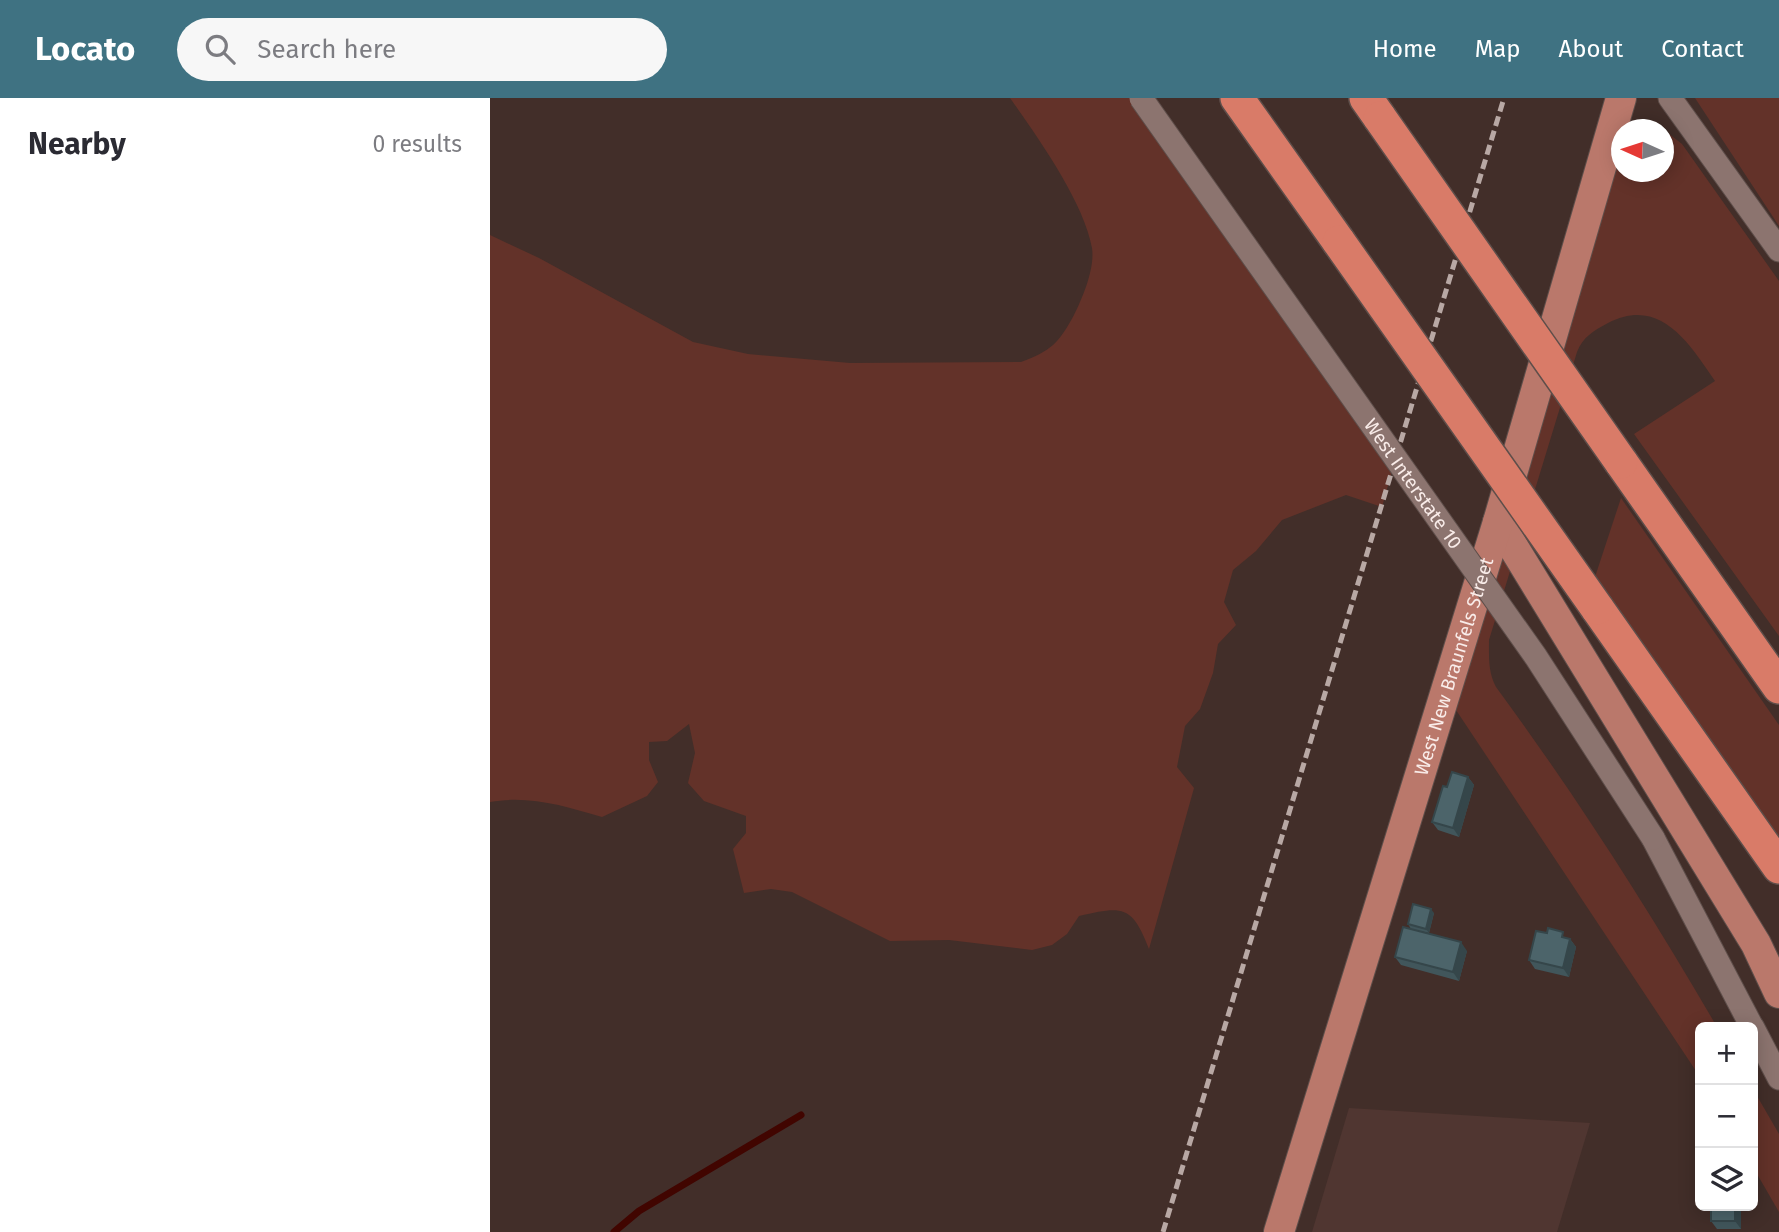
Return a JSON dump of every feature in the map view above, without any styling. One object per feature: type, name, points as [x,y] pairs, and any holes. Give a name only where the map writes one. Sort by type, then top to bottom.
[{"type":"highway","points":[[1237,98],[1779,867]]},
{"type":"highway","points":[[1373,108],[1779,687]]},
{"type":"main road","name":"West New Braunfels Street","points":[[1279,1232],[1498,522],[1621,98]]},
{"type":"main road","points":[[1498,522],[1756,944],[1779,993]]},
{"type":"street","name":"West Interstate 10","points":[[1141,98],[1536,657],[1653,838],[1750,1022]]},
{"type":"street","points":[[1670,98],[1779,250]]},
{"type":"street","name":"West Interstate 10","points":[[1758,1038],[1779,1078]]},
{"type":"shaded area","points":[[1010,98],[1141,98],[1394,464],[1382,507],[1346,495],[1282,520],[1256,551],[1233,570],[1224,602],[1236,625],[1218,644],[1213,673],[1200,709],[1185,726],[1177,767],[1194,788],[1149,949],[1137,924],[1124,912],[1116,910],[1079,916],[1067,934],[1052,945],[1032,950],[949,940],[890,941],[792,892],[771,889],[744,893],[733,849],[746,833],[746,816],[704,801],[688,783],[695,753],[689,724],[667,741],[649,742],[649,760],[658,782],[647,796],[602,817],[533,801],[490,802],[490,235],[539,258],[693,342],[748,354],[850,363],[1021,362],[1047,350],[1064,333],[1090,273],[1092,248],[1070,190]]},
{"type":"shaded area","points":[[1695,98],[1779,98],[1779,226]]},
{"type":"shaded area","points":[[1674,138],[1682,144],[1779,281],[1779,636],[1634,434],[1715,381],[1695,352],[1671,328],[1658,319],[1643,315],[1626,316],[1593,332],[1585,338],[1577,352],[1489,640],[1489,658],[1496,687],[1611,854],[1714,1022],[1695,1022],[1695,1069],[1452,704],[1612,182],[1674,182]]},
{"type":"shaded area","points":[[1621,498],[1779,725],[1779,839],[1595,577]]},
{"type":"shaded area","points":[[1758,1098],[1779,1134],[1779,1212],[1758,1176]]},
{"type":"shaded area","points":[[1349,1108],[1590,1123],[1557,1232],[1312,1232]]},
{"type":"building","points":[[1452,772],[1468,777],[1453,828],[1432,822],[1443,786],[1447,787]]},
{"type":"building","points":[[1413,904],[1431,909],[1426,929],[1408,924]]},
{"type":"building","points":[[1403,927],[1461,942],[1453,972],[1395,957]]},
{"type":"building","points":[[1548,928],[1563,932],[1562,937],[1570,939],[1563,968],[1529,960],[1536,931],[1547,933]]},
{"type":"building","points":[[1711,1211],[1735,1211],[1735,1221],[1711,1221]]},
{"type":"waterway","points":[[614,1232],[639,1211],[801,1115]]},
{"type":"railway","points":[[1163,1232],[1504,98]]}]
